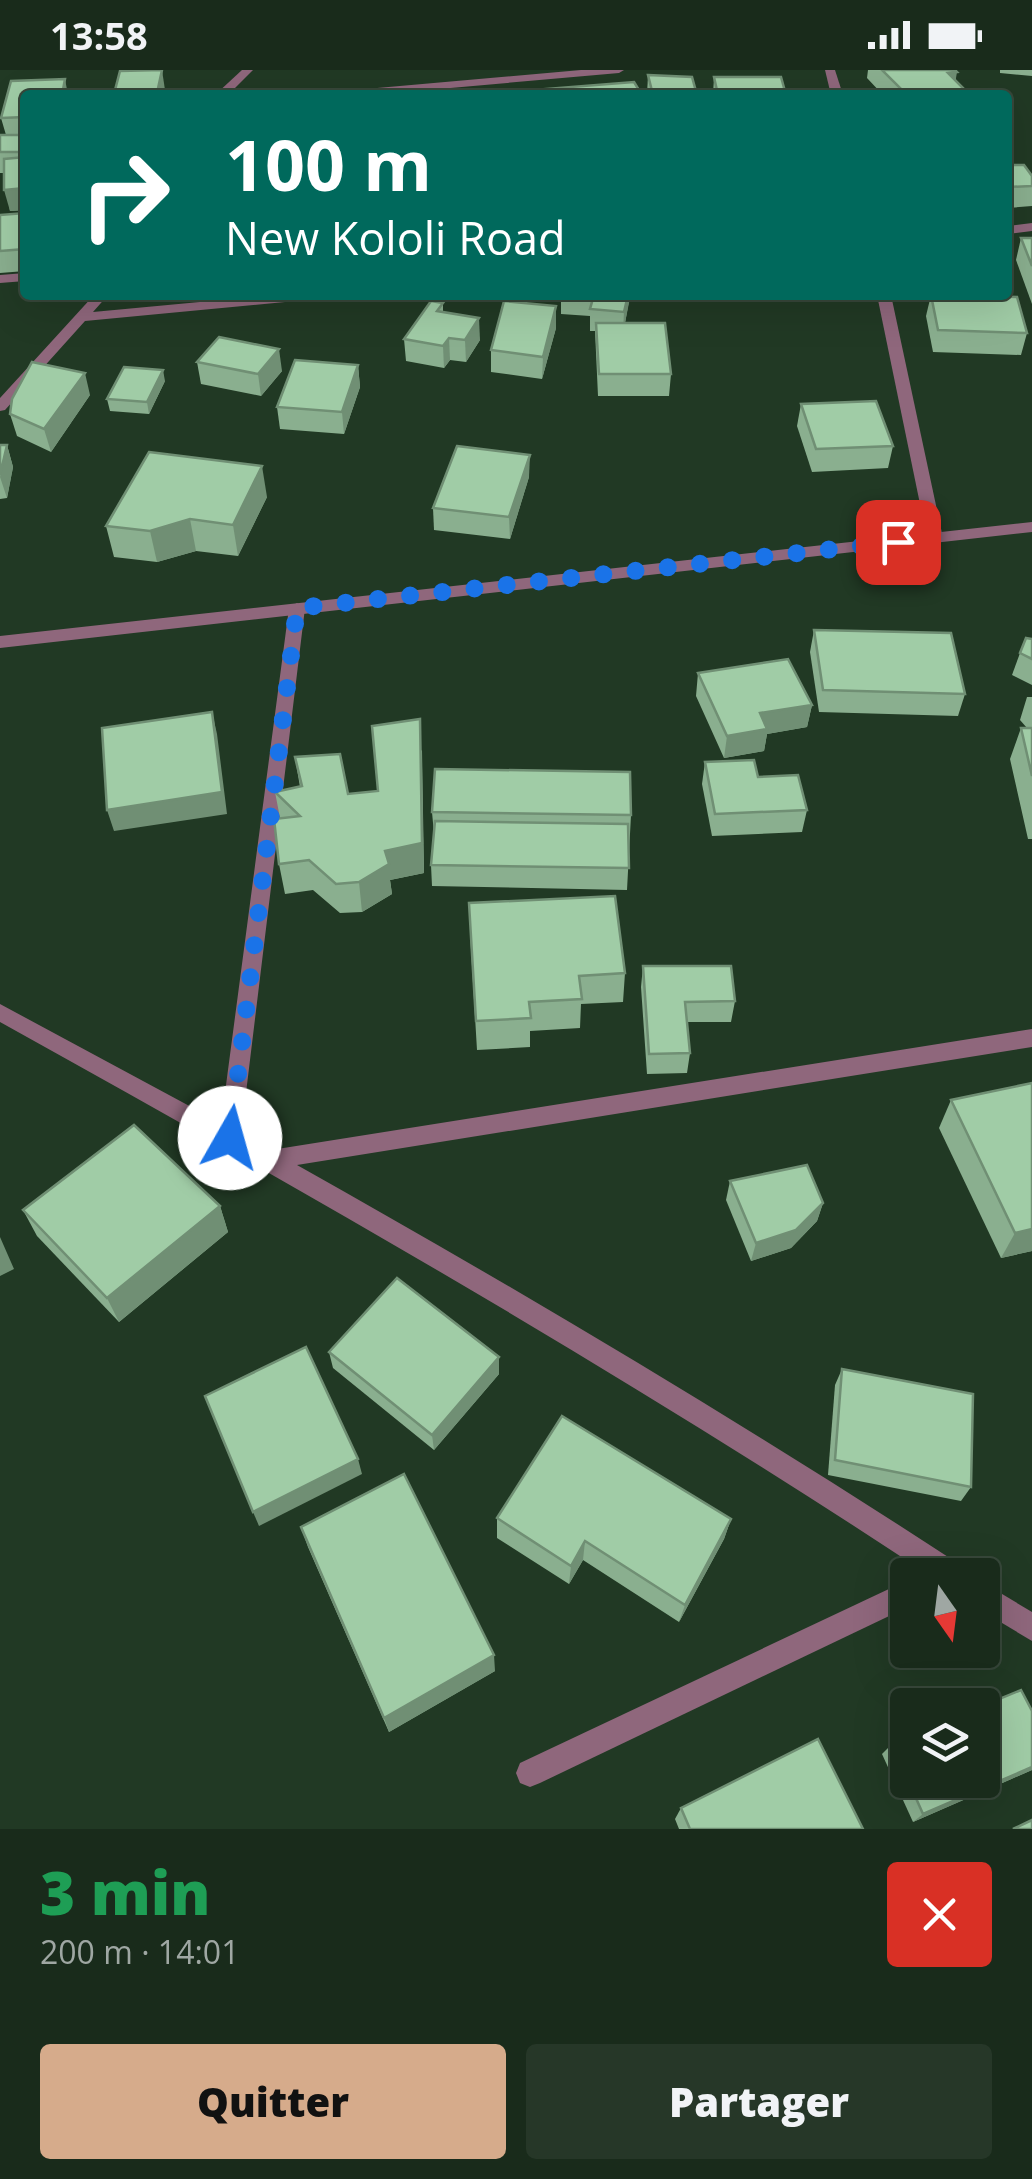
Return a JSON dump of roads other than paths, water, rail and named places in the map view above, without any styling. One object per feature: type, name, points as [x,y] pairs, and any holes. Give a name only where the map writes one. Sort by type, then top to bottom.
[{"type":"street","points":[[226,90],[248,70]]},
{"type":"street","points":[[389,90],[619,70]]},
{"type":"street","points":[[0,408],[97,300]]},
{"type":"street","points":[[85,317],[264,300]]},
{"type":"street","points":[[885,300],[935,538]]},
{"type":"street","points":[[0,642],[1032,527]]},
{"type":"street","points":[[230,1138],[297,608]]},
{"type":"street","points":[[0,1012],[271,1160],[774,1456],[926,1558]]},
{"type":"street","points":[[271,1160],[1032,1038]]},
{"type":"street","points":[[530,1773],[890,1602]]},
{"type":"street","points":[[1000,1607],[1032,1628]]}]
